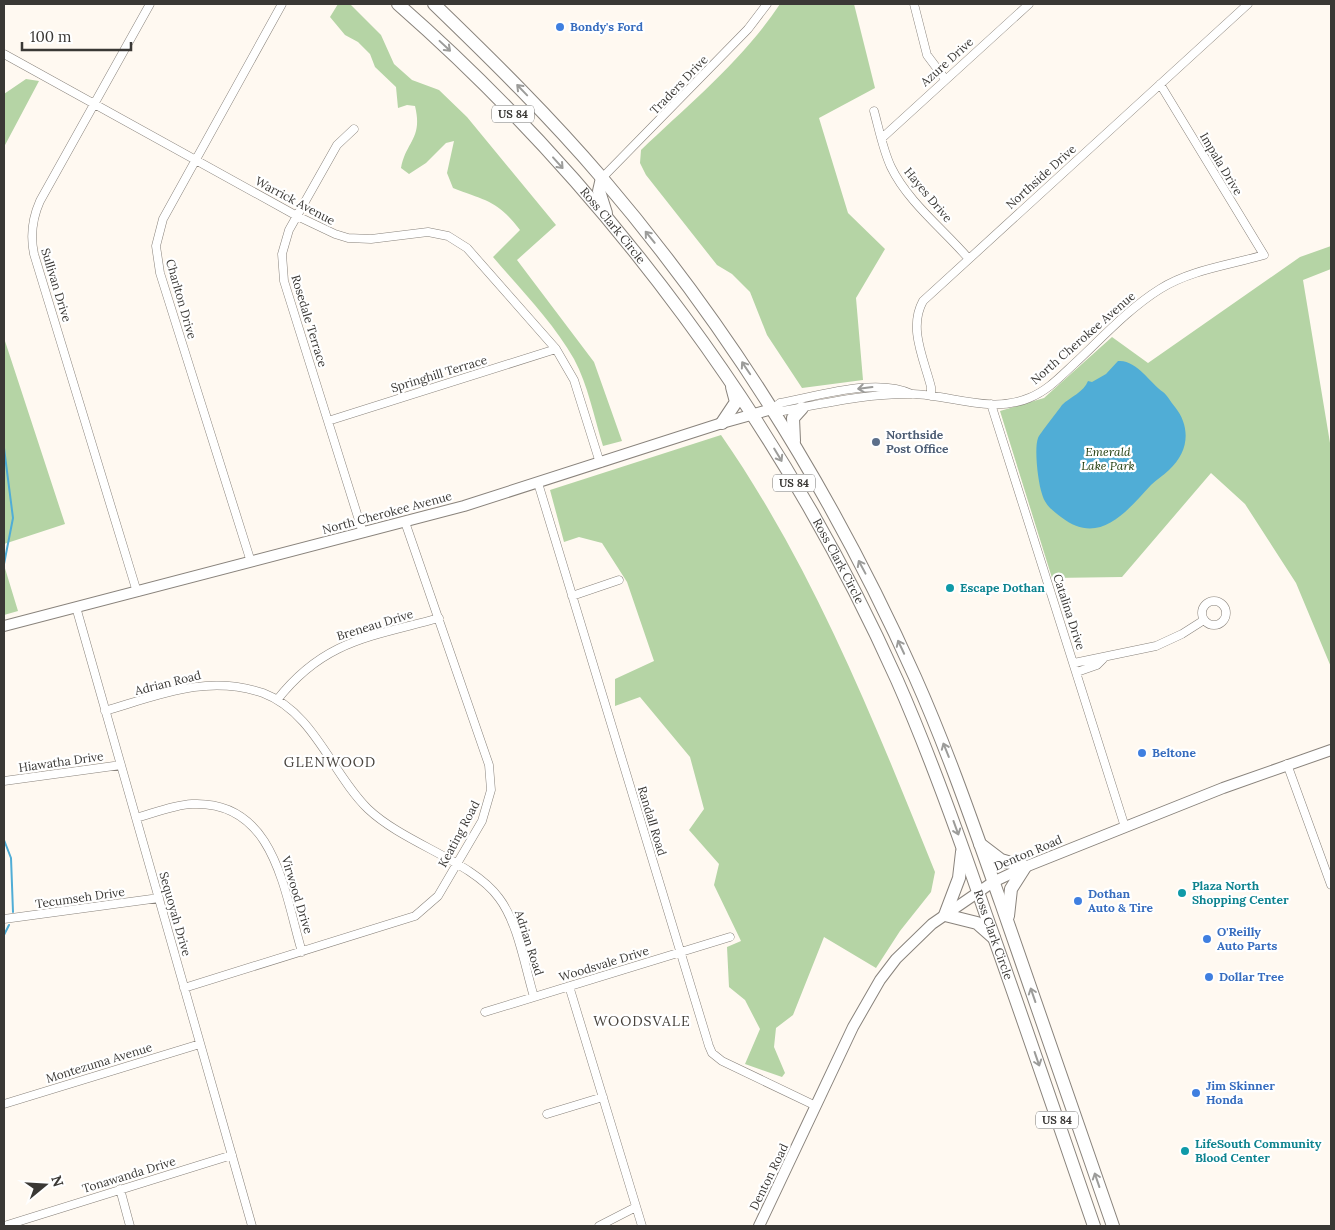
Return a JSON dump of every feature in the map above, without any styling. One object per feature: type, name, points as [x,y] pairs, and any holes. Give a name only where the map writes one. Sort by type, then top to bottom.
[{"type":"highway","name":"Ross Clark Circle","points":[[398,4],[491,90],[535,136],[609,222],[731,382],[813,515],[868,619],[916,725],[943,792],[1094,1226]]},
{"type":"highway","name":"Ross Clark Circle","points":[[434,4],[505,72],[602,178],[700,303],[772,409],[849,543],[884,610],[933,718],[963,796],[1114,1226]]},
{"type":"highway","points":[[491,90],[505,72]]},
{"type":"highway","points":[[602,178],[599,191],[609,222]]},
{"type":"highway","points":[[682,316],[700,303]]},
{"type":"highway","points":[[722,423],[736,402],[731,382]]},
{"type":"highway","points":[[795,449],[792,429],[793,418],[802,408]]},
{"type":"highway","points":[[868,619],[884,610]]},
{"type":"highway","points":[[916,725],[933,718]]},
{"type":"highway","points":[[943,792],[956,797],[963,796]]},
{"type":"highway","points":[[980,844],[1002,860],[1025,867],[1011,889],[1007,921]]},
{"type":"highway","points":[[962,847],[959,878],[945,915],[977,923],[994,938]]},
{"type":"highway","points":[[1048,1093],[1068,1094]]},
{"type":"street","name":"Sullivan Drive","points":[[137,592],[31,240],[34,217],[40,201],[150,4]]},
{"type":"street","name":"Charlton Drive","points":[[251,562],[157,264],[156,246],[160,225],[282,4]]},
{"type":"street","name":"Traders Drive","points":[[602,178],[748,29],[767,4]]},
{"type":"street","points":[[914,4],[927,54],[945,79]]},
{"type":"street","name":"Azure Drive","points":[[882,138],[1029,4]]},
{"type":"street","name":"Northside Drive","points":[[931,396],[931,387],[916,330],[918,309],[929,294],[1248,4]]},
{"type":"street","name":"Warrick Avenue","points":[[4,54],[297,216],[334,234],[348,238],[371,239],[428,232],[438,233],[459,241],[479,259],[556,349],[574,380],[600,464]]},
{"type":"street","name":"Impala Drive","points":[[1160,84],[1264,255]]},
{"type":"street","name":"Hayes Drive","points":[[874,111],[890,166],[900,182],[968,258]]},
{"type":"street","name":"Rosedale Terrace","points":[[354,129],[337,145],[297,216],[284,246],[282,272],[363,533]]},
{"type":"street","name":"North Cherokee Avenue","points":[[772,409],[782,411],[870,395],[912,394],[991,404],[1019,402],[1047,388],[1141,304],[1170,284],[1192,275],[1264,255]]},
{"type":"street","name":"Springhill Terrace","points":[[328,421],[556,349]]},
{"type":"street","name":"North Cherokee Avenue","points":[[4,626],[405,522],[600,464],[722,423],[772,409],[780,403],[870,387],[900,388],[912,394]]},
{"type":"street","name":"Catalina Drive","points":[[991,404],[1125,827]]},
{"type":"street","name":"Randall Road","points":[[538,483],[706,1039],[716,1058],[816,1106]]},
{"type":"street","name":"Keating Road","points":[[184,988],[415,916],[433,902],[457,865],[485,813],[491,790],[491,773],[487,757],[405,522]]},
{"type":"street","points":[[572,596],[619,580]]},
{"type":"street","name":"Sequoyah Drive","points":[[76,607],[252,1226]]},
{"type":"street","name":"Breneau Drive","points":[[277,700],[306,668],[333,650],[355,641],[439,618]]},
{"type":"street","points":[[1074,664],[1156,646],[1182,634],[1204,620]]},
{"type":"street","points":[[1077,672],[1096,665],[1103,659]]},
{"type":"street","name":"Adrian Road","points":[[105,710],[184,689],[211,684],[235,686],[277,700],[300,719],[368,809],[403,836],[457,865],[488,885],[504,906],[534,997]]},
{"type":"street","name":"Denton Road","points":[[759,1226],[853,1027],[880,980],[916,939],[945,915],[993,882],[1025,867],[1287,764],[1331,750]]},
{"type":"street","points":[[1287,764],[1331,885]]},
{"type":"street","name":"Hiawatha Drive","points":[[4,781],[121,765]]},
{"type":"street","name":"Virwood Drive","points":[[136,818],[176,806],[201,804],[224,808],[247,821],[260,834],[271,851],[302,952]]},
{"type":"street","name":"Tecumseh Drive","points":[[4,919],[159,898]]},
{"type":"street","name":"Woodsvale Drive","points":[[485,1012],[730,937]]},
{"type":"street","points":[[569,986],[642,1226]]},
{"type":"street","name":"Montezuma Avenue","points":[[4,1104],[200,1044]]},
{"type":"street","points":[[547,1114],[603,1097]]},
{"type":"street","name":"Tonawanda Drive","points":[[4,1226],[232,1155]]},
{"type":"street","points":[[120,1189],[130,1226]]},
{"type":"street","points":[[598,1226],[636,1207]]},
{"type":"green space","points":[[338,4],[350,4],[381,35],[394,64],[412,80],[439,90],[467,117],[556,225],[517,260],[594,362],[622,441],[603,446],[587,390],[579,369],[566,345],[493,257],[520,230],[497,207],[483,199],[453,188],[447,173],[454,141],[446,143],[426,163],[409,174],[401,168],[417,126],[415,106],[407,105],[398,108],[396,87],[375,67],[370,54],[358,42],[345,35],[330,17]]},
{"type":"green space","points":[[780,4],[854,4],[875,88],[819,118],[848,213],[885,249],[856,298],[863,380],[802,388],[767,335],[750,292],[732,274],[717,265],[646,175],[640,163],[641,150],[732,63]]},
{"type":"green space","points":[[26,79],[39,81],[4,147],[4,94]]},
{"type":"green space","name":"Emerald Lake Park","points":[[1331,246],[1331,269],[1303,280],[1331,449],[1331,667],[1296,583],[1245,504],[1211,473],[1122,577],[1052,578],[1000,411],[1044,398],[1112,337],[1148,363],[1300,257]]},
{"type":"green space","points":[[4,338],[65,524],[4,544]]},
{"type":"green space","points":[[721,435],[785,539],[840,647],[889,759],[935,872],[931,892],[900,931],[876,968],[824,937],[793,1015],[776,1028],[774,1047],[785,1073],[782,1077],[745,1064],[760,1029],[745,1000],[729,987],[727,947],[741,941],[714,885],[719,864],[689,830],[704,809],[690,757],[640,697],[615,706],[615,679],[654,661],[627,582],[602,543],[579,537],[564,542],[550,490]]},
{"type":"green space","points":[[4,565],[18,611],[4,615]]},
{"type":"water","points":[[1118,361],[1125,361],[1137,368],[1166,395],[1184,423],[1186,439],[1181,455],[1176,463],[1151,485],[1132,506],[1111,522],[1100,527],[1088,528],[1075,525],[1061,517],[1052,510],[1043,498],[1036,457],[1037,443],[1039,436],[1062,405],[1080,391],[1088,381],[1092,382],[1106,374]]},
{"type":"waterway","points":[[4,448],[13,518],[4,564]]},
{"type":"waterway","points":[[4,840],[11,858],[13,912]]},
{"type":"waterway","points":[[4,935],[9,925]]},
{"type":"place","name":"Bondy's Ford","points":[[560,27]]},
{"type":"place","name":"Northside Post Office","points":[[876,442]]},
{"type":"place","name":"Escape Dothan","points":[[950,588]]},
{"type":"place","name":"Beltone","points":[[1142,753]]},
{"type":"place","name":"Plaza North Shopping Center","points":[[1182,893]]},
{"type":"place","name":"Dothan Auto & Tire","points":[[1078,901]]},
{"type":"place","name":"O'Reilly Auto Parts","points":[[1207,939]]},
{"type":"place","name":"Dollar Tree","points":[[1209,977]]},
{"type":"place","name":"Jim Skinner Honda","points":[[1196,1093]]},
{"type":"place","name":"LifeSouth Community Blood Center","points":[[1185,1151]]},
{"type":"district","name":"GLENWOOD","points":[[330,762]]},
{"type":"district","name":"WOODSVALE","points":[[642,1021]]}]
